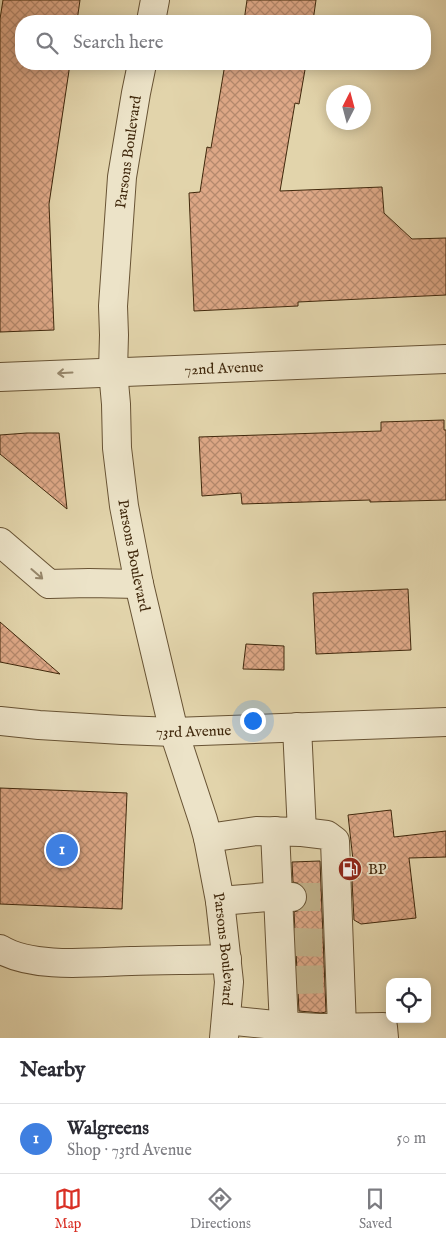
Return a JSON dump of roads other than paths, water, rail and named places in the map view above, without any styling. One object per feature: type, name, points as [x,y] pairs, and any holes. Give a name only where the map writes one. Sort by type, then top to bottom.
[{"type":"street","points":[[152,15],[155,0]]},
{"type":"street","name":"Parsons Boulevard","points":[[141,70],[122,177],[113,306],[113,371],[118,458],[124,506],[139,584],[174,732],[208,838],[220,902],[229,982],[225,1029]]},
{"type":"street","name":"72nd Avenue","points":[[0,376],[446,359]]},
{"type":"street","points":[[0,542],[49,584],[89,582],[139,584]]},
{"type":"street","name":"73rd Avenue","points":[[0,721],[39,725],[174,732],[446,722]]},
{"type":"street","points":[[297,727],[302,832]]},
{"type":"street","points":[[208,838],[256,831],[275,831],[327,835],[335,841],[333,897],[336,979],[327,1031]]},
{"type":"street","points":[[275,831],[286,897],[288,980],[284,1026]]},
{"type":"street","points":[[220,902],[286,897]]},
{"type":"street","points":[[0,949],[22,957],[42,961],[73,963],[227,959]]},
{"type":"street","points":[[225,1029],[284,1026],[327,1031],[383,1027],[384,1038]]},
{"type":"tunnel","points":[[292,897],[329,897]]},
{"type":"tunnel","points":[[294,942],[330,943]]},
{"type":"tunnel","points":[[295,980],[331,979]]},
{"type":"place","name":"Walgreens","points":[[62,850]]},
{"type":"place","name":"BP","points":[[350,869]]}]
